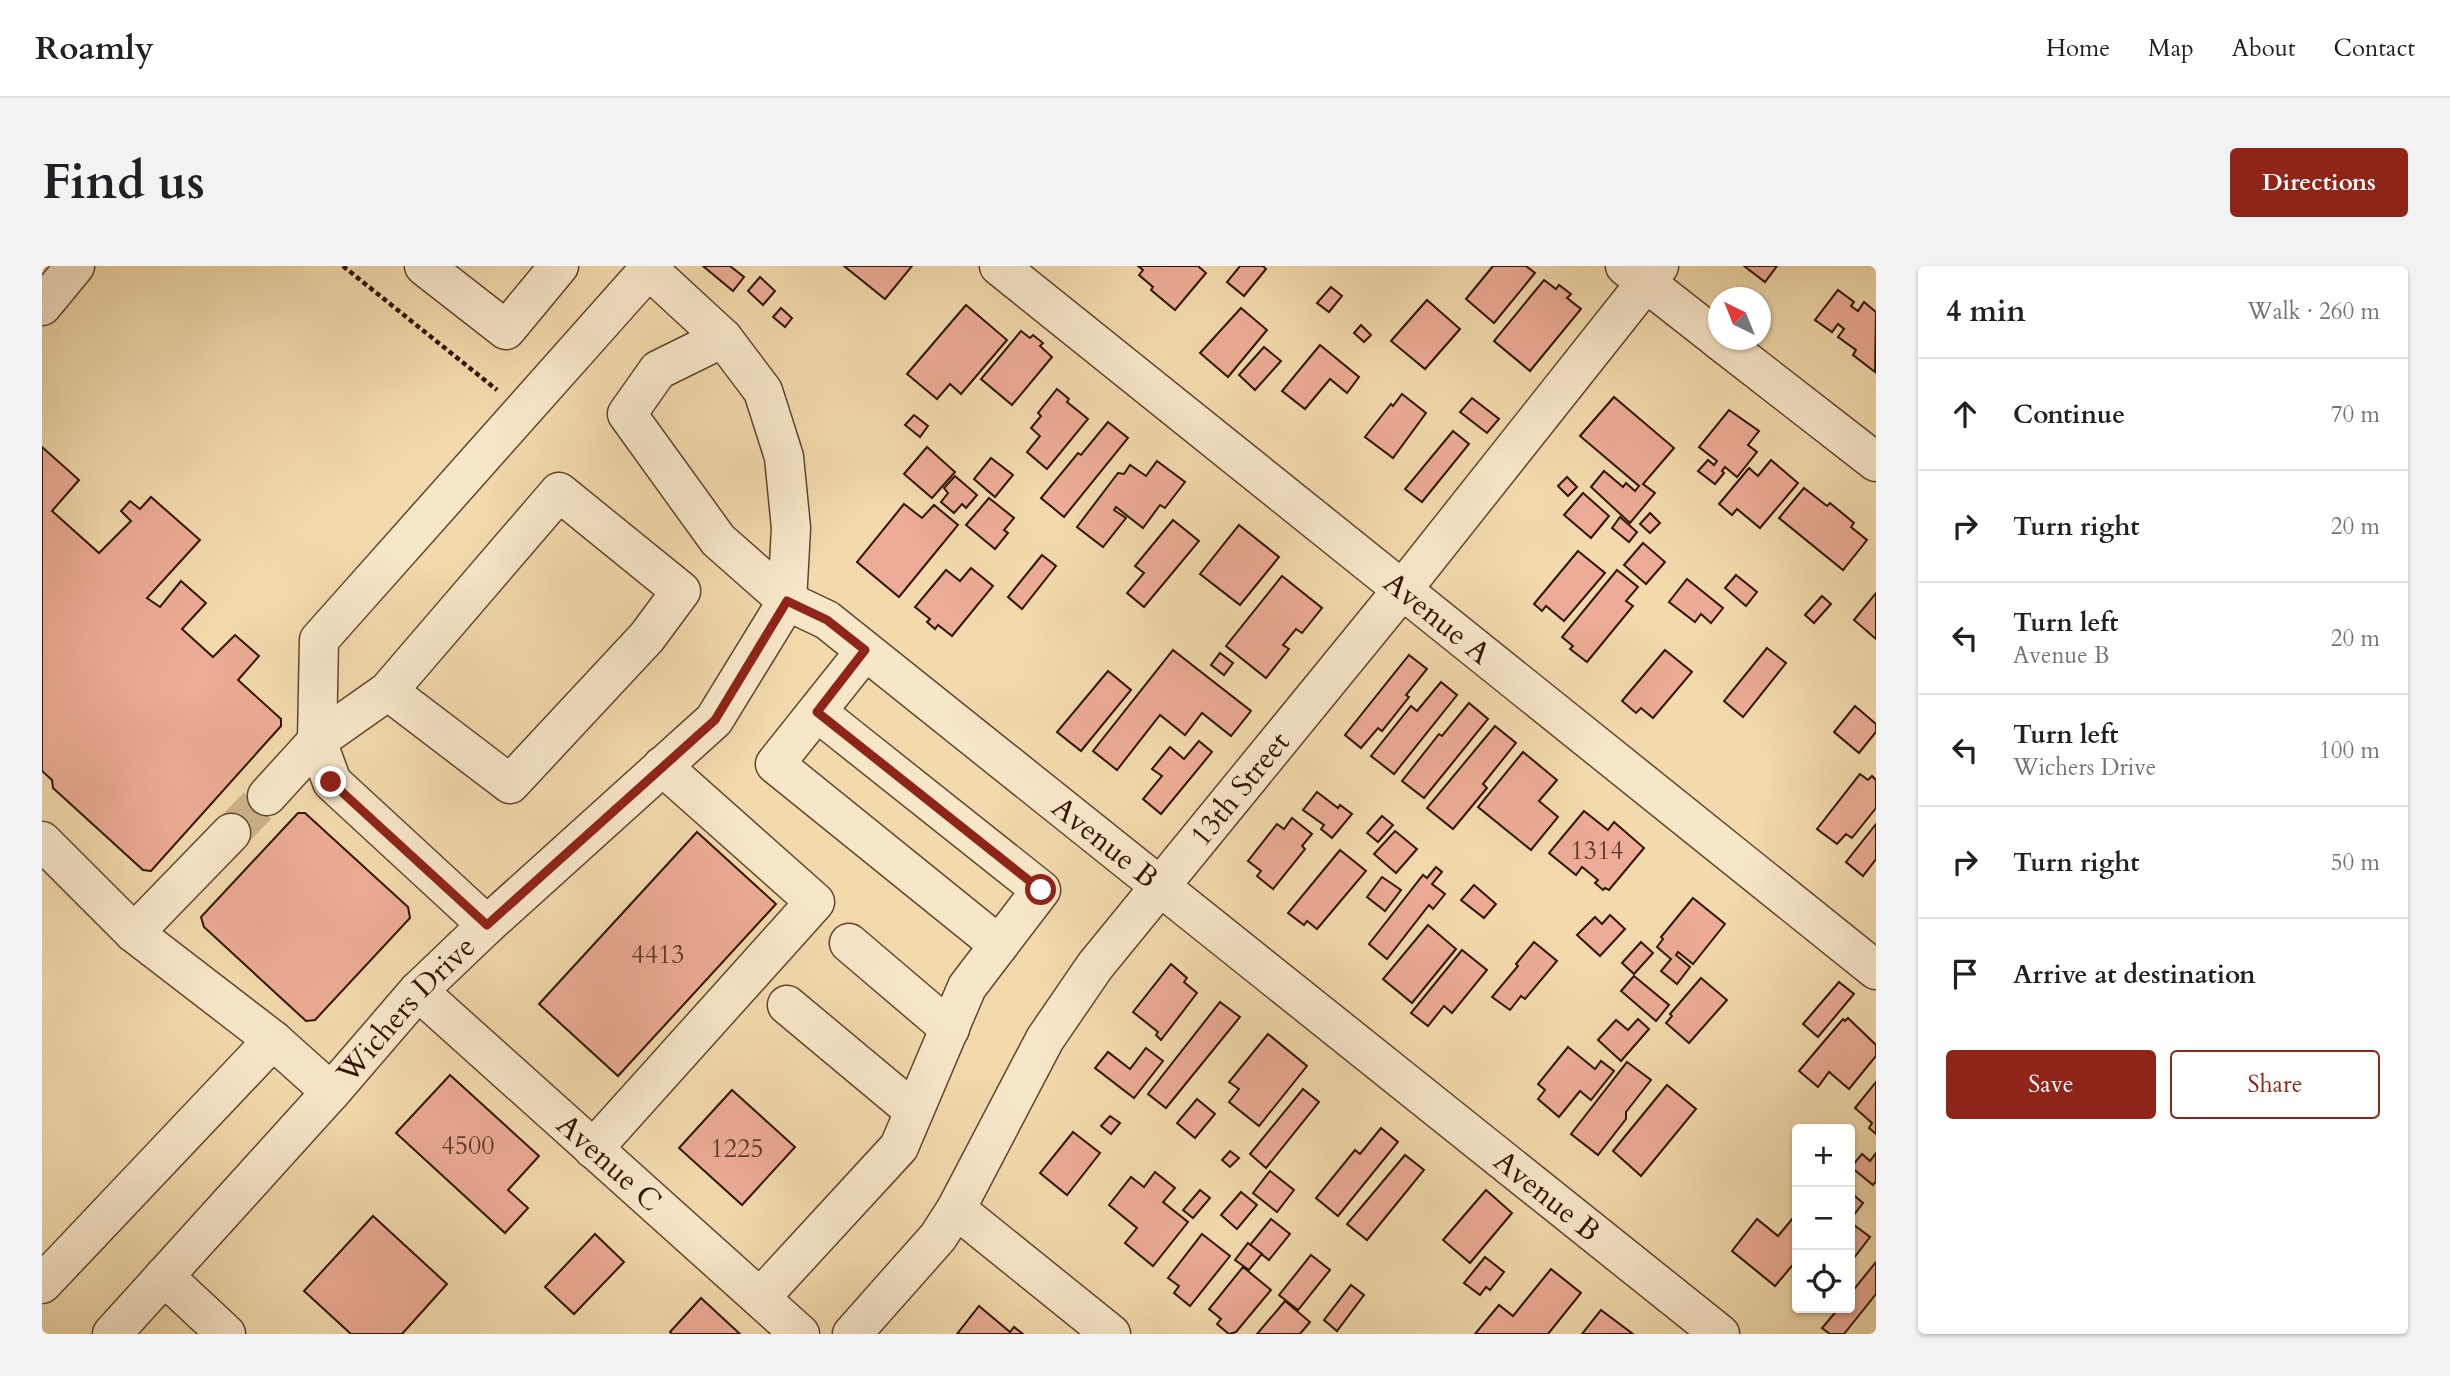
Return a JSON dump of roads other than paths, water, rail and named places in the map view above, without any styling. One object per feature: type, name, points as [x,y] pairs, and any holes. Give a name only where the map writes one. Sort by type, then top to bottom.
[{"type":"street","points":[[42,306],[75,266]]},
{"type":"street","points":[[424,266],[506,330],[559,266]]},
{"type":"street","name":"Avenue A","points":[[999,266],[1876,971]]},
{"type":"street","points":[[487,925],[331,782],[317,741],[319,640],[647,268],[723,338],[763,391],[784,457],[791,528],[787,601]]},
{"type":"street","points":[[1644,272],[1708,329]]},
{"type":"street","name":"13th Street","points":[[852,1334],[938,1237],[956,1209],[1045,1039],[1094,966],[1402,590],[1644,272]]},
{"type":"street","name":"Avenue B","points":[[723,338],[659,370],[627,414],[718,540],[787,601],[827,620],[865,650],[1720,1334]]},
{"type":"street","points":[[1733,350],[1876,462]]},
{"type":"street","points":[[267,796],[317,741],[388,691],[559,492],[681,592],[647,637],[510,784],[388,691]]},
{"type":"street","name":"Wichers Drive","points":[[112,1334],[331,1092],[418,991],[487,925],[715,720],[787,601]]},
{"type":"street","points":[[865,650],[775,764],[999,945]]},
{"type":"street","points":[[760,1298],[899,1147],[967,987],[1041,890],[817,712]]},
{"type":"street","points":[[593,1149],[815,902],[662,766]]},
{"type":"street","points":[[134,933],[231,833]]},
{"type":"street","points":[[42,841],[134,933],[273,1040],[331,1092]]},
{"type":"street","points":[[849,943],[950,1029]]},
{"type":"street","name":"Avenue C","points":[[418,991],[800,1334]]},
{"type":"street","points":[[787,1005],[914,1111]]},
{"type":"street","points":[[42,1284],[273,1040]]},
{"type":"street","points":[[956,1209],[1111,1334]]},
{"type":"street","points":[[164,1276],[226,1334]]},
{"type":"tunnel","points":[[231,833],[267,796]]}]
